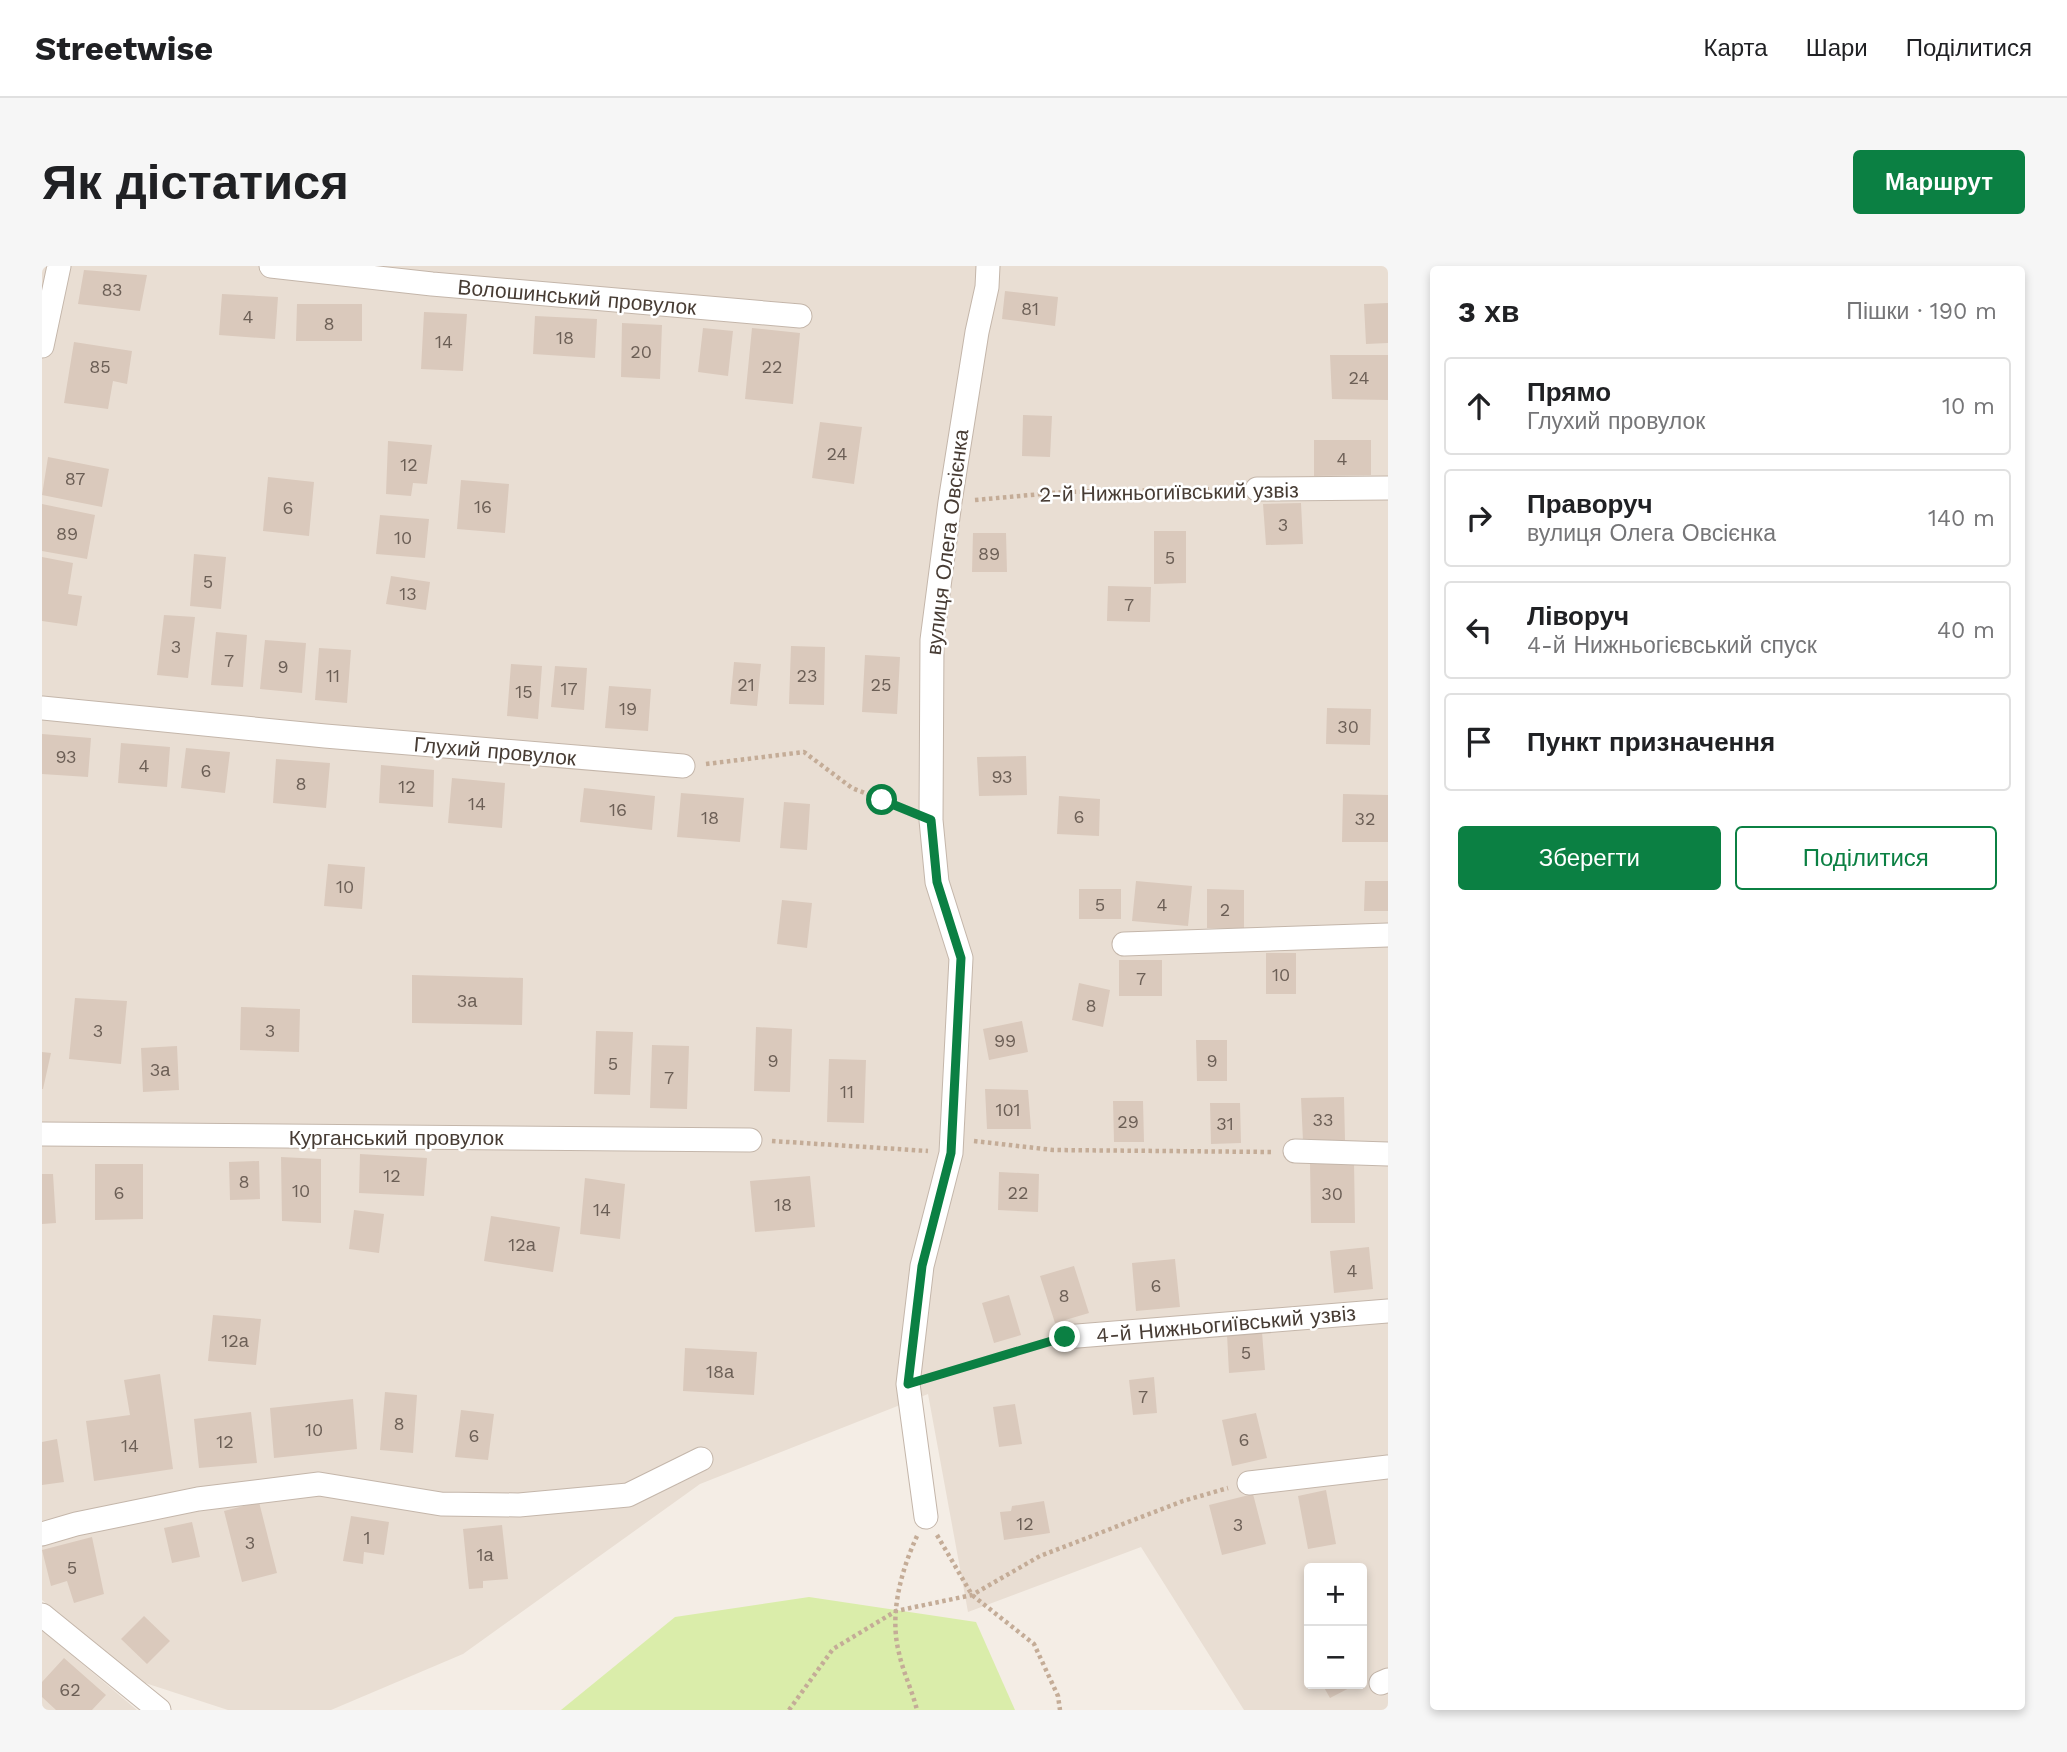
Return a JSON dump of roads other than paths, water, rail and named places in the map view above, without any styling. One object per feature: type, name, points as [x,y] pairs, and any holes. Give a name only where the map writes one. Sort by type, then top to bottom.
[{"type":"street","points":[[42,345],[59,266]]},
{"type":"street","name":"Волошинський провулок","points":[[271,266],[432,284],[800,316]]},
{"type":"street","name":"вулиця Олега Овсієнка","points":[[926,1517],[908,1384],[922,1266],[951,1146],[961,958],[937,882],[931,820],[932,640],[950,502],[977,332],[987,288],[988,266]]},
{"type":"street","name":"2-й Нижньогиївський узвіз","points":[[1257,489],[1388,488]]},
{"type":"street","name":"Глухий провулок","points":[[42,708],[325,736],[683,766]]},
{"type":"street","points":[[1124,944],[1388,934]]},
{"type":"street","name":"Курганський провулок","points":[[42,1134],[750,1140]]},
{"type":"street","points":[[1294,1151],[1388,1154]]},
{"type":"street","name":"4-й Нижньогиївський узвіз","points":[[1065,1337],[1388,1311]]},
{"type":"street","points":[[42,1534],[76,1524],[198,1499],[319,1484],[442,1504],[519,1505],[628,1494],[701,1459]]},
{"type":"street","points":[[1249,1483],[1388,1467]]},
{"type":"street","points":[[42,1615],[159,1710]]}]
